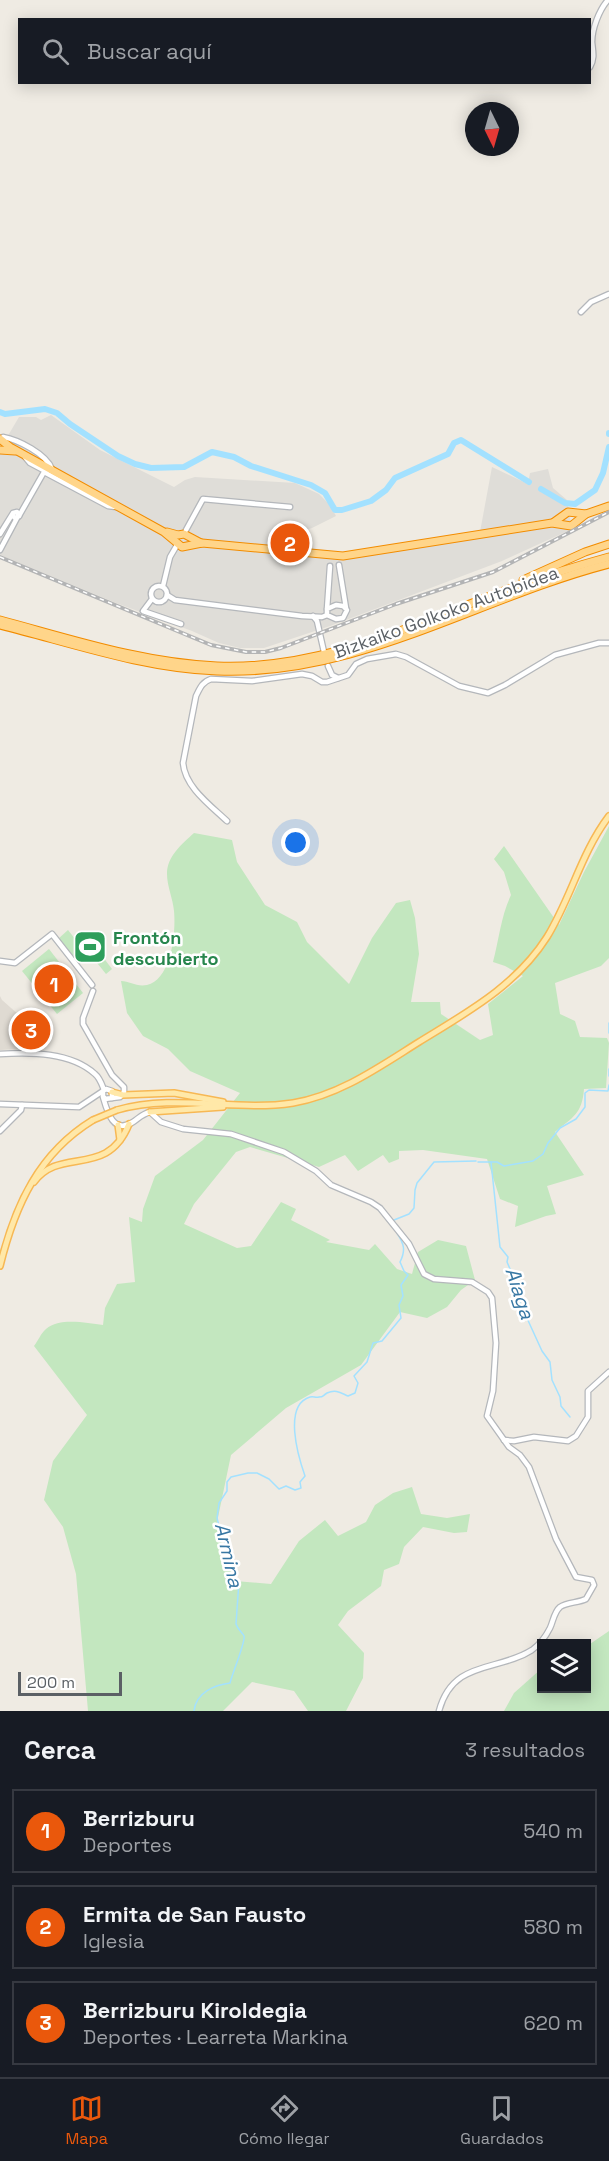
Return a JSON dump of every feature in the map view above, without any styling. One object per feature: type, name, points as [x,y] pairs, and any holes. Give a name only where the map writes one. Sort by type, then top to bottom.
[{"type":"highway","points":[[0,444],[164,532],[177,540],[182,547],[202,543],[343,556],[552,523],[571,526],[577,518],[609,506]]},
{"type":"highway","points":[[552,523],[570,511],[577,518]]},
{"type":"highway","points":[[564,515],[565,524]]},
{"type":"highway","points":[[177,540],[187,533]]},
{"type":"highway","points":[[187,533],[202,543]]},
{"type":"highway","points":[[187,533],[187,545]]},
{"type":"highway","points":[[476,601],[585,552],[609,544]]},
{"type":"highway","name":"Bizkaiko Golkoko Autobidea","points":[[0,620],[155,659],[218,666],[249,666],[298,660],[342,651],[423,624],[476,601],[542,577],[609,557]]},
{"type":"highway","name":"Bizkaiko Golkoko Autobidea","points":[[0,625],[115,656],[155,664],[219,671],[275,669],[325,661],[399,639],[532,587],[609,564]]},
{"type":"main road","points":[[150,1112],[292,1103],[336,1090],[368,1074],[499,990],[523,968],[547,937],[588,850],[609,816]]},
{"type":"main road","points":[[111,1095],[174,1093],[214,1099],[230,1105]]},
{"type":"main road","points":[[0,1266],[10,1229],[32,1179],[51,1154],[73,1133],[93,1120],[117,1110],[158,1102],[243,1106]]},
{"type":"main road","points":[[23,1197],[38,1177],[48,1169],[99,1157],[113,1149],[129,1124]]},
{"type":"main road","points":[[118,1125],[120,1140]]},
{"type":"street","points":[[591,64],[594,55],[593,36],[599,15],[608,0]]},
{"type":"street","points":[[581,312],[591,303],[609,294]]},
{"type":"street","points":[[0,444],[3,437],[9,438],[47,461],[50,471],[108,506],[119,507]]},
{"type":"street","points":[[0,534],[2,526],[23,508],[50,471]]},
{"type":"street","points":[[187,533],[203,499],[290,507]]},
{"type":"street","points":[[0,550],[16,515]]},
{"type":"street","points":[[163,586],[177,540]]},
{"type":"street","points":[[167,595],[175,600],[313,616],[325,614],[336,619],[343,618],[347,613],[339,565]]},
{"type":"street","points":[[325,614],[330,566]]},
{"type":"street","points":[[152,599],[162,602],[167,595],[167,590],[163,586],[153,588],[152,599],[143,611],[181,624]]},
{"type":"street","points":[[317,626],[325,614],[336,605],[346,608]]},
{"type":"street","points":[[313,616],[324,652]]},
{"type":"street","points":[[227,821],[199,796],[184,772],[183,763],[196,696],[206,681],[211,679],[252,681],[302,674],[327,682],[348,675],[360,662],[396,654],[406,657],[459,686],[488,693],[555,655],[599,643],[609,644]]},
{"type":"street","points":[[328,666],[332,675],[339,678]]},
{"type":"street","points":[[327,682],[332,675]]},
{"type":"street","points":[[0,961],[15,963],[52,934],[92,985]]},
{"type":"street","points":[[93,991],[83,1024],[112,1075],[122,1086],[136,1093]]},
{"type":"street","points":[[0,1054],[26,1053],[66,1058],[95,1073],[100,1081],[109,1119],[118,1125],[129,1124],[150,1112],[161,1122],[183,1129],[231,1134],[284,1152],[316,1171],[331,1185],[380,1208],[409,1244],[424,1275],[434,1279],[472,1282],[488,1292],[492,1298],[496,1342],[493,1391],[487,1416],[504,1440],[529,1467],[556,1539],[576,1577],[592,1580],[594,1585],[586,1599],[561,1607],[556,1611],[550,1628],[533,1649],[477,1669],[461,1678],[444,1697],[439,1711]]},
{"type":"street","points":[[122,1086],[123,1095]]},
{"type":"street","points":[[102,1093],[107,1100],[122,1086]]},
{"type":"street","points":[[0,1104],[79,1107],[102,1093],[111,1095]]},
{"type":"street","points":[[107,1108],[111,1095]]},
{"type":"street","points":[[0,1131],[21,1110],[22,1105]]},
{"type":"street","points":[[504,1440],[514,1441],[534,1437],[568,1441],[576,1436],[588,1417],[588,1391],[609,1372]]},
{"type":"shaded area","points":[[51,415],[100,450],[174,487],[195,477],[295,483],[319,494],[330,505],[336,516],[312,528],[277,538],[279,544],[290,549],[340,552],[401,546],[480,532],[492,467],[528,484],[530,473],[548,469],[553,488],[567,500],[572,529],[502,561],[330,626],[264,648],[240,648],[219,643],[0,555],[0,435],[6,439],[19,417],[36,417],[41,420]]},
{"type":"shaded area","points":[[0,996],[19,1015],[11,1024],[14,1026],[12,1033],[22,1047],[20,1049],[0,1050]]},
{"type":"green space","points":[[609,826],[609,958],[601,966],[555,983],[560,1014],[575,1021],[580,1037],[607,1038],[609,1043],[606,1088],[584,1089],[579,1110],[555,1132],[584,1175],[547,1186],[556,1214],[515,1227],[518,1206],[500,1199],[487,1159],[423,1150],[399,1151],[399,1159],[389,1163],[383,1155],[358,1171],[345,1155],[319,1167],[250,1147],[236,1152],[194,1204],[184,1224],[237,1248],[251,1246],[281,1202],[296,1209],[291,1220],[330,1240],[326,1242],[369,1250],[375,1244],[397,1269],[412,1274],[418,1252],[438,1240],[466,1246],[475,1280],[461,1290],[447,1307],[427,1318],[400,1312],[361,1365],[286,1408],[231,1455],[216,1527],[235,1581],[271,1584],[299,1541],[325,1520],[338,1536],[366,1522],[375,1505],[393,1493],[412,1487],[421,1514],[447,1518],[470,1514],[467,1532],[454,1533],[423,1527],[404,1547],[399,1564],[384,1570],[381,1586],[348,1611],[338,1625],[364,1653],[363,1678],[346,1711],[308,1711],[294,1691],[252,1682],[223,1711],[88,1711],[76,1574],[63,1527],[44,1500],[53,1461],[87,1415],[34,1346],[44,1331],[58,1323],[103,1325],[105,1308],[117,1284],[135,1282],[129,1217],[142,1222],[143,1209],[155,1176],[203,1140],[240,1093],[190,1071],[168,1049],[143,1036],[127,1013],[121,981],[147,985],[155,981],[162,974],[171,953],[174,920],[167,874],[172,856],[194,833],[232,840],[237,862],[265,905],[297,922],[307,942],[349,984],[372,938],[396,903],[410,900],[415,918],[419,954],[411,1002],[440,1002],[441,1014],[480,1040],[493,1035],[488,1004],[523,976],[493,962],[502,919],[511,895],[504,872],[494,859],[504,846],[559,925]]},
{"type":"green space","points":[[68,930],[83,949],[73,958],[58,939]]},
{"type":"green space","name":"Frontón descubierto","points":[[84,932],[112,969],[106,974],[77,938]]},
{"type":"green space","points":[[49,949],[83,993],[57,1014],[22,971]]},
{"type":"green space","points":[[609,1631],[609,1711],[504,1711],[514,1693],[537,1673],[537,1693],[591,1693],[591,1643]]},
{"type":"waterway","points":[[0,412],[5,414],[45,409],[57,413],[118,456],[151,468],[184,467],[212,452],[234,457],[251,466],[311,485],[325,493],[335,510],[371,501],[386,490],[395,478],[448,454],[454,443],[461,440],[529,482]]},
{"type":"waterway","points":[[541,489],[565,503],[575,504],[595,490],[603,473],[609,447]]},
{"type":"waterway","name":"Armina","points":[[609,1023],[609,1033]]},
{"type":"waterway","name":"Armina","points":[[609,1069],[609,1076]]},
{"type":"waterway","name":"Armina","points":[[478,1162],[497,1162],[504,1166],[533,1161],[543,1154],[548,1143],[560,1128],[576,1119],[585,1107],[585,1093],[589,1090],[608,1091],[609,1085]]},
{"type":"waterway","name":"Armina","points":[[394,1220],[409,1214],[414,1208],[417,1183],[434,1162],[476,1161]]},
{"type":"waterway","name":"Aiaga","points":[[491,1162],[500,1247],[508,1257],[507,1262],[514,1278],[515,1292],[542,1351],[550,1362],[552,1380],[560,1397],[561,1406],[570,1417]]},
{"type":"waterway","name":"Armina","points":[[194,1711],[202,1694],[230,1683],[244,1639],[236,1624],[239,1581],[234,1575],[231,1563],[225,1557],[225,1536],[217,1518],[219,1503],[227,1491],[227,1482],[231,1477],[257,1473],[269,1479],[279,1489],[286,1486],[295,1490],[301,1488],[300,1482],[305,1476],[296,1444],[297,1410],[302,1402],[310,1397],[322,1397],[333,1391],[348,1396],[355,1393],[358,1383],[354,1376],[367,1362],[373,1343],[382,1341],[401,1318],[399,1305],[403,1296],[401,1285],[408,1275],[400,1262],[403,1247],[397,1233]]},
{"type":"railway","points":[[0,557],[211,645],[246,652],[265,652],[396,604],[493,572],[609,512]]},
{"type":"place","name":"Ermita de San Fausto","points":[[290,543]]},
{"type":"place","name":"Frontón descubierto","points":[[90,947]]},
{"type":"place","name":"Berrizburu","points":[[54,984]]},
{"type":"place","name":"Berrizburu Kiroldegia","points":[[31,1030]]}]
